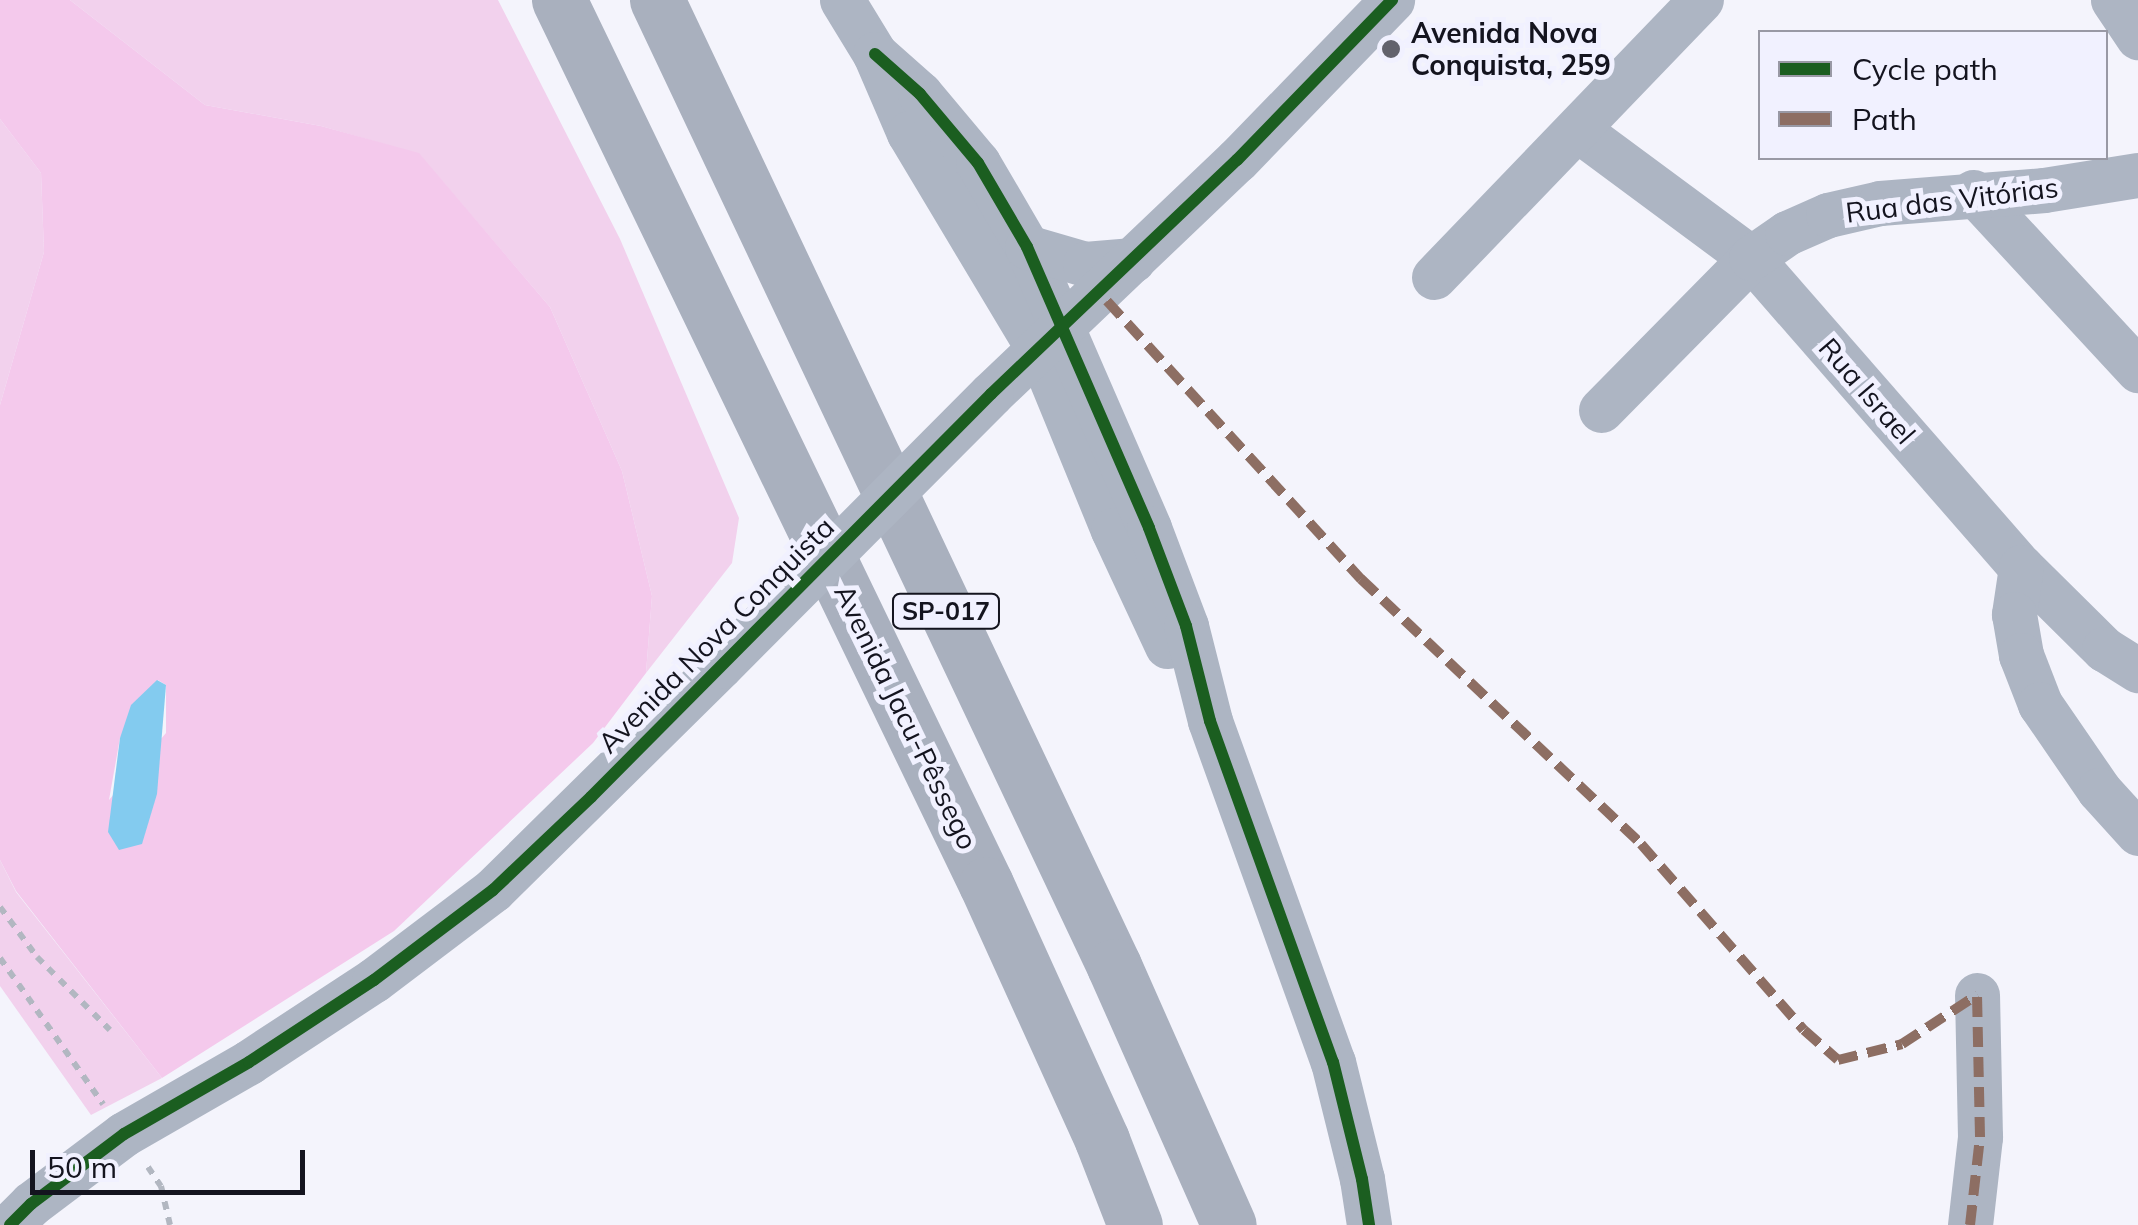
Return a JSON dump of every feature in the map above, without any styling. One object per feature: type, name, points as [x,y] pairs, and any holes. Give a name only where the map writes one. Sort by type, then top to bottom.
[{"type":"highway","name":"Avenida Jacu-Pêssego","points":[[559,0],[986,884],[1102,1140],[1135,1225]]},
{"type":"highway","name":"SP-017","points":[[656,0],[1114,966],[1229,1225]]},
{"type":"street","points":[[842,0],[876,54],[909,133],[1041,331],[1086,382],[1170,577],[1210,722],[1332,1062],[1362,1179],[1369,1225]]},
{"type":"street","points":[[1434,277],[1701,0]]},
{"type":"street","points":[[2113,0],[2138,37]]},
{"type":"street","points":[[1041,331],[1129,264],[1376,5]]},
{"type":"street","points":[[876,54],[920,94],[967,149],[1027,248],[1041,331],[1156,625],[1210,722]]},
{"type":"street","name":"Rua Israel","points":[[1578,130],[1751,258],[2021,567],[2104,649],[2138,670]]},
{"type":"street","name":"Rua das Vitórias","points":[[1602,410],[1751,258],[1787,233],[1828,216],[1880,203],[1972,192],[2044,190],[2138,175]]},
{"type":"street","points":[[1972,192],[2138,370]]},
{"type":"street","points":[[1027,248],[1085,264],[1129,264]]},
{"type":"street","points":[[1086,382],[1104,307],[1129,264]]},
{"type":"street","name":"Avenida Nova Conquista","points":[[10,1225],[31,1204],[124,1134],[249,1062],[374,980],[492,890],[994,392],[1041,331]]},
{"type":"street","points":[[2021,567],[2014,614],[2021,655],[2040,704],[2099,790],[2138,833]]},
{"type":"street","points":[[1970,1225],[1980,1137],[1977,995]]},
{"type":"path","points":[[0,907],[36,957],[110,1030]]},
{"type":"path","points":[[0,958],[162,1186],[170,1225]]},
{"type":"shaded area","points":[[0,0],[70,0],[205,105],[321,126],[419,153],[550,307],[622,471],[652,596],[646,673],[593,743],[394,931],[162,1078],[16,891],[0,860],[0,405],[44,252],[41,173],[0,119]],"holes":[[[158,680],[166,685],[166,733],[109,800],[120,738]]]},
{"type":"shaded area","points":[[70,0],[498,0],[620,239],[739,518],[732,563],[646,673],[652,596],[622,471],[550,307],[419,154],[321,126],[205,105]]},
{"type":"shaded area","points":[[0,119],[41,173],[44,252],[0,405]]},
{"type":"shaded area","points":[[0,860],[16,892],[162,1078],[91,1115],[0,986]]},
{"type":"water","points":[[157,680],[166,685],[157,794],[142,844],[119,850],[108,832],[120,738],[131,705]]},
{"type":"marked path","points":[[1107,301],[1361,579],[1641,844],[1804,1030],[1838,1060],[1902,1044],[1977,995]]},
{"type":"marked path","points":[[1970,1225],[1980,1137],[1977,995]]},
{"type":"cycle path","points":[[10,1225],[31,1204],[124,1134],[249,1062],[374,980],[493,890],[591,797],[991,394],[1237,160],[1392,0]]},
{"type":"cycle path","points":[[875,54],[920,94],[978,163],[1027,247],[1149,528],[1186,626],[1210,721],[1333,1062],[1362,1179],[1369,1225]]},
{"type":"place","name":"Avenida Nova Conquista, 259","points":[[1391,49]]}]
